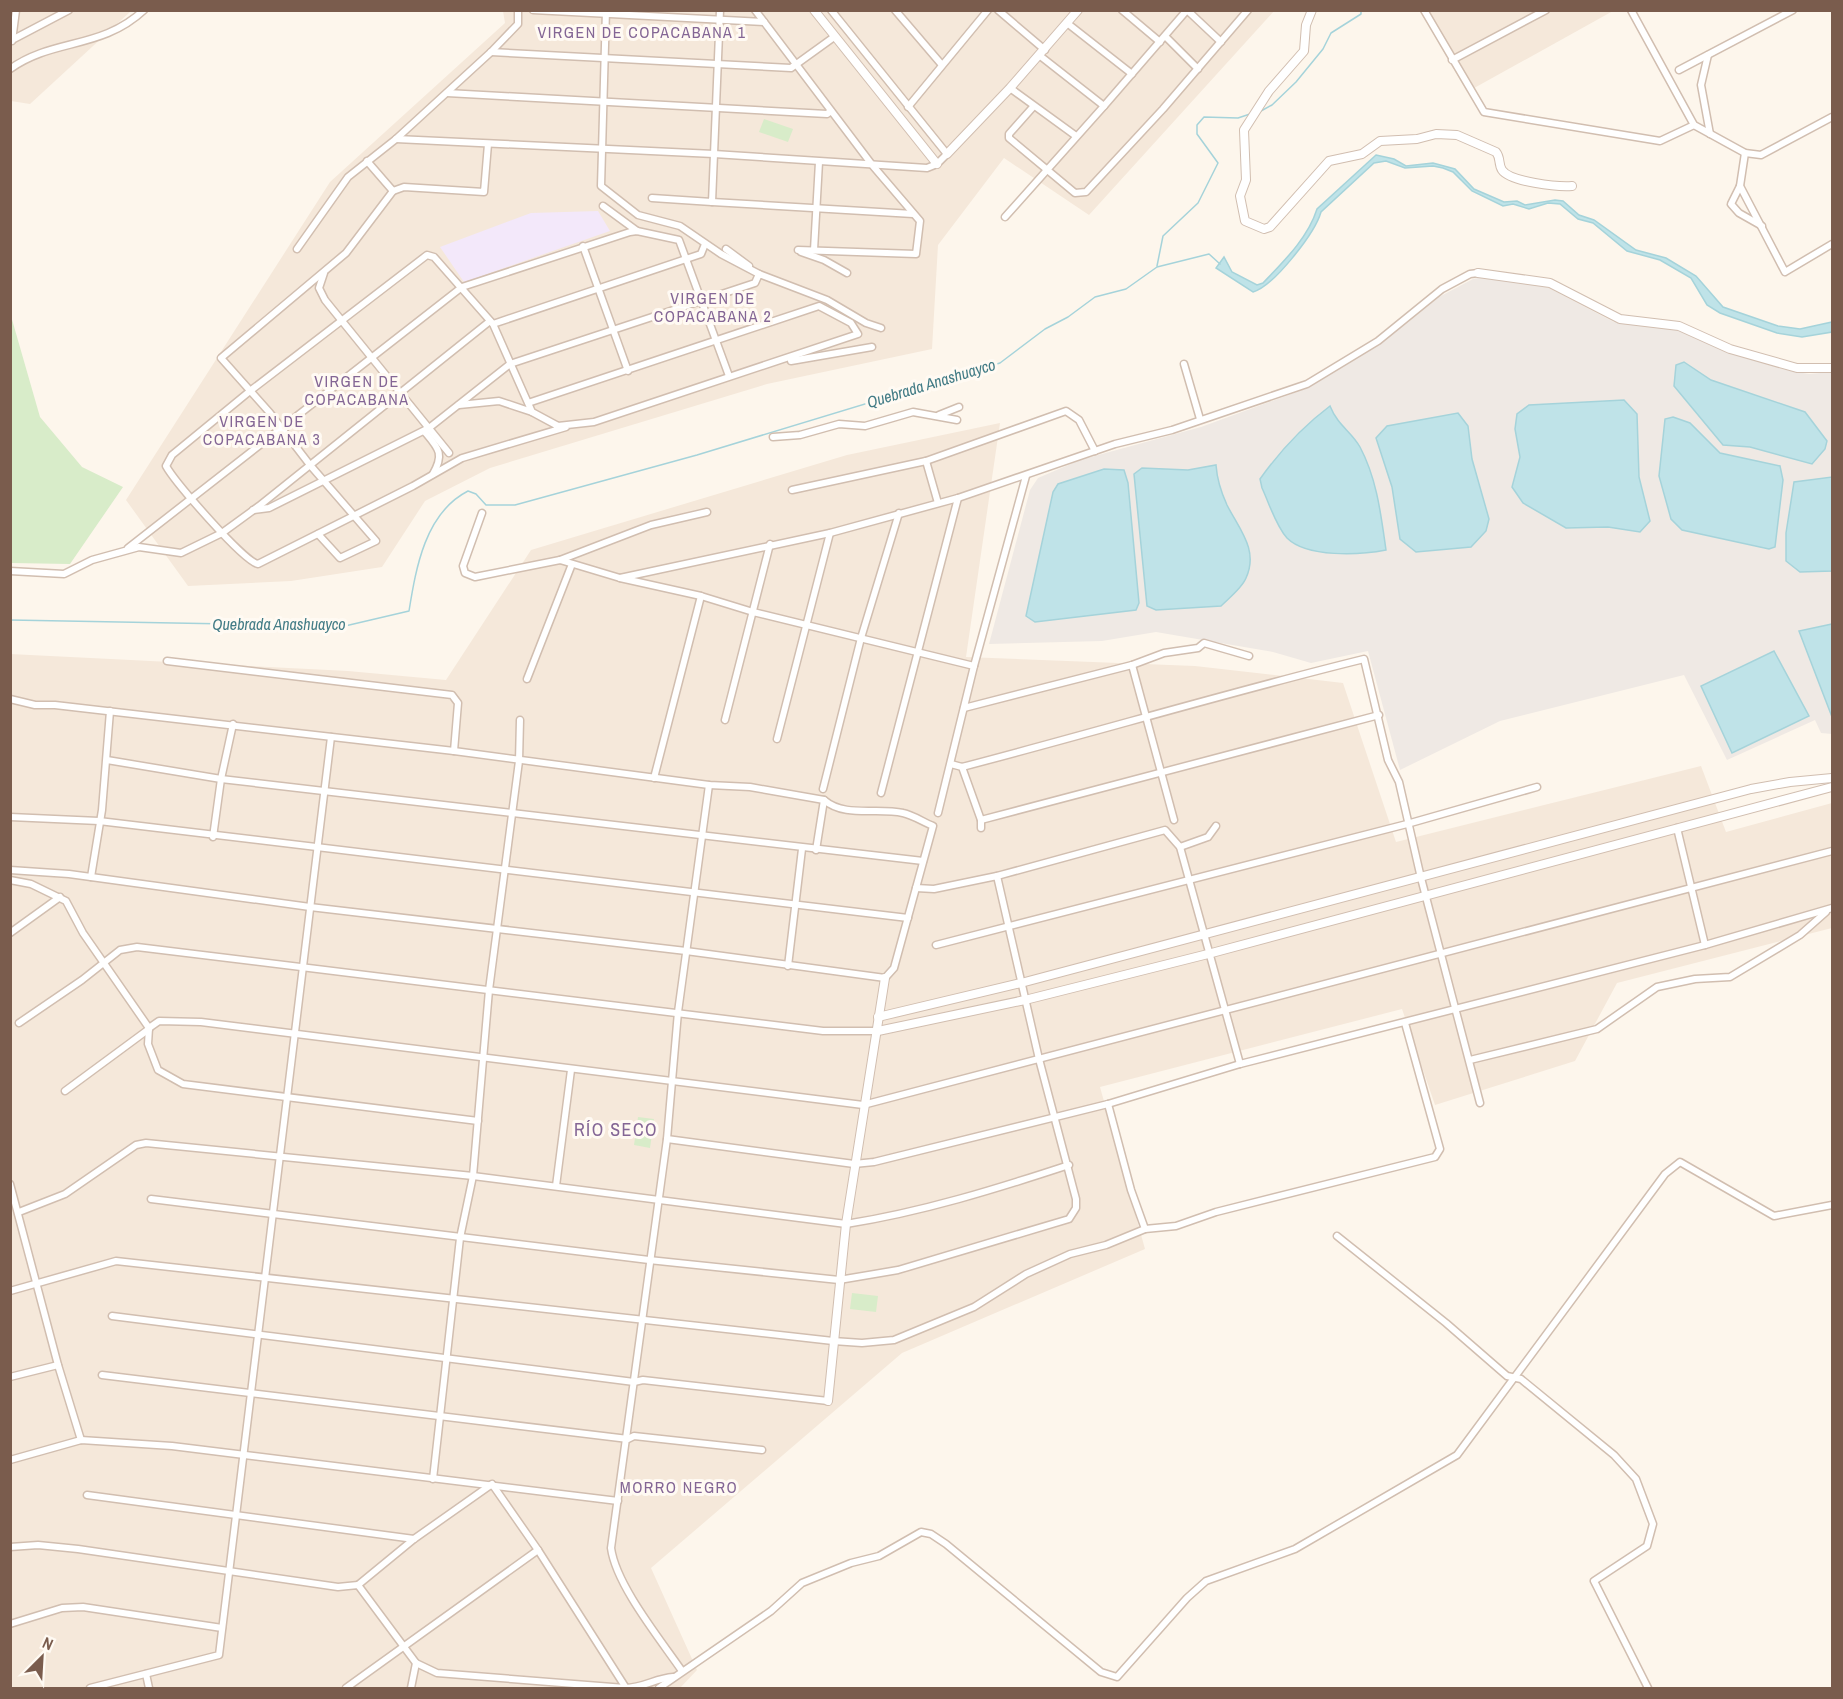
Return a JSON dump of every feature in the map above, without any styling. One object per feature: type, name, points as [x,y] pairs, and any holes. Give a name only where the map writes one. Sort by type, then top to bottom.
[{"type":"street","points":[[11,41],[16,10]]},
{"type":"street","points":[[10,69],[34,56],[108,35],[144,10]]},
{"type":"street","points":[[297,249],[348,177],[396,139],[491,52],[518,24],[518,10]]},
{"type":"street","points":[[532,10],[606,12],[764,22]]},
{"type":"street","points":[[712,202],[720,10]]},
{"type":"street","points":[[755,10],[873,166],[920,221],[916,254],[798,250],[824,260],[847,273]]},
{"type":"street","points":[[814,10],[937,164]]},
{"type":"street","points":[[831,10],[947,154]]},
{"type":"street","points":[[895,10],[942,65]]},
{"type":"street","points":[[908,106],[988,10]]},
{"type":"street","points":[[998,10],[1104,106]]},
{"type":"street","points":[[396,139],[714,154],[927,168],[937,164],[947,154],[1010,88],[1078,10]]},
{"type":"street","points":[[1122,10],[1160,42]]},
{"type":"street","points":[[1033,107],[1009,138],[1075,193],[1086,192],[1198,69],[1248,10]]},
{"type":"street","points":[[1312,10],[1306,25],[1304,51],[1269,91],[1247,122],[1243,143],[1246,180],[1240,196],[1245,222],[1264,229],[1276,223],[1329,161],[1362,154],[1386,139],[1417,139],[1436,134],[1457,135],[1496,152],[1500,168],[1508,174],[1548,186],[1572,186]]},
{"type":"street","points":[[1424,10],[1484,112],[1660,141],[1694,125]]},
{"type":"street","points":[[1452,60],[1546,10]]},
{"type":"street","points":[[1631,10],[1694,125],[1745,153],[1761,155],[1833,117]]},
{"type":"street","points":[[1679,70],[1793,10]]},
{"type":"street","points":[[11,41],[64,11]]},
{"type":"street","points":[[1005,217],[1187,11],[1221,42]]},
{"type":"street","points":[[606,12],[601,186],[616,195],[635,213],[680,226],[705,244],[757,272],[827,300],[866,323],[881,328]]},
{"type":"street","points":[[1067,23],[1132,74]]},
{"type":"street","points":[[1166,36],[1198,69]]},
{"type":"street","points":[[491,52],[791,68],[834,37]]},
{"type":"street","points":[[1708,55],[1701,86],[1710,134]]},
{"type":"street","points":[[1010,88],[1033,107],[1076,136]]},
{"type":"street","points":[[447,93],[827,114],[831,111]]},
{"type":"street","points":[[318,534],[340,558],[376,541],[221,358],[346,253],[393,191],[404,187],[484,192],[488,144]]},
{"type":"street","points":[[1745,153],[1740,186],[1731,204],[1734,210],[1762,226]]},
{"type":"street","points":[[367,161],[393,191]]},
{"type":"street","points":[[814,250],[819,162]]},
{"type":"street","points":[[1740,186],[1785,272],[1833,244]]},
{"type":"street","points":[[652,198],[913,214]]},
{"type":"street","points":[[603,206],[637,231],[679,240],[718,340],[729,376]]},
{"type":"street","points":[[129,548],[462,287],[583,246],[637,231]]},
{"type":"street","points":[[10,571],[64,574],[92,560],[129,548],[148,547],[181,554],[222,533],[253,510],[492,322],[701,254],[705,244]]},
{"type":"street","points":[[583,246],[628,371]]},
{"type":"street","points":[[726,249],[757,272]]},
{"type":"street","points":[[528,403],[819,306],[851,323],[858,334],[594,422],[566,427],[462,458],[258,564],[249,560],[222,533],[191,499],[166,466],[168,460],[250,391],[427,255],[434,257],[492,322],[510,364],[532,412]]},
{"type":"street","points":[[328,268],[319,288],[342,322],[426,430],[441,460],[433,475]]},
{"type":"street","points":[[253,510],[269,508],[426,430],[510,364],[754,283],[757,272]]},
{"type":"street","points":[[620,578],[654,573],[770,544],[830,532],[958,498],[1095,451],[1307,384],[1378,341],[1443,289],[1470,274],[1478,273],[1550,283],[1620,319],[1678,326],[1730,349],[1797,368],[1833,368]]},
{"type":"street","points":[[772,364],[872,347]]},
{"type":"street","points":[[1184,364],[1200,419]]},
{"type":"street","points":[[458,405],[499,400],[566,427]]},
{"type":"street","points":[[936,415],[959,407]]},
{"type":"street","points":[[792,490],[926,461],[1066,411],[1079,420],[1095,451]]},
{"type":"street","points":[[773,437],[806,434],[839,424],[865,426],[901,414],[936,415],[957,420]]},
{"type":"street","points":[[426,430],[449,453]]},
{"type":"street","points":[[926,461],[938,503]]},
{"type":"street","points":[[938,813],[974,666],[1026,476]]},
{"type":"street","points":[[881,793],[916,651],[958,498]]},
{"type":"street","points":[[482,513],[463,566],[465,573],[476,577],[560,560],[651,525],[707,512]]},
{"type":"street","points":[[824,789],[861,638],[898,513]]},
{"type":"street","points":[[777,739],[830,532]]},
{"type":"street","points":[[725,720],[770,544]]},
{"type":"street","points":[[560,560],[620,578],[702,596],[753,612],[974,666]]},
{"type":"street","points":[[527,679],[572,564]]},
{"type":"street","points":[[654,778],[702,596]]},
{"type":"street","points":[[964,708],[1132,665],[1164,653],[1198,648],[1204,643],[1249,656]]},
{"type":"street","points":[[951,764],[962,767],[1147,718],[1258,685],[1364,659],[1388,759],[1400,783],[1407,824],[1480,1103]]},
{"type":"street","points":[[167,662],[452,695],[458,703],[454,751]]},
{"type":"street","points":[[1132,665],[1174,820]]},
{"type":"street","points":[[10,699],[35,705],[233,724],[709,785],[750,787],[824,800],[851,811],[904,813],[933,826],[894,968],[885,978],[878,1017],[878,1031],[863,1105],[846,1224],[828,1401],[643,1380],[634,1382],[112,1316]]},
{"type":"street","points":[[91,877],[93,854],[97,848],[110,711]]},
{"type":"street","points":[[981,820],[1379,715]]},
{"type":"street","points":[[433,1479],[460,1238],[474,1176],[489,990],[519,760],[520,720]]},
{"type":"street","points":[[213,837],[221,779],[233,724]]},
{"type":"street","points":[[90,1689],[219,1655],[281,1155],[293,1033],[331,737]]},
{"type":"street","points":[[106,760],[221,779],[802,849],[923,861]]},
{"type":"street","points":[[962,767],[981,820],[981,828]]},
{"type":"street","points":[[878,1017],[1021,983],[1751,789],[1833,778]]},
{"type":"street","points":[[682,1671],[613,1563],[611,1548],[628,1439],[673,1081],[678,1012],[704,836],[709,785]]},
{"type":"street","points":[[936,945],[1407,824],[1537,787]]},
{"type":"street","points":[[19,1023],[104,964],[120,950],[137,946],[824,1031],[878,1031],[1025,1000],[1208,954],[1833,787]]},
{"type":"street","points":[[816,850],[824,800]]},
{"type":"street","points":[[10,817],[99,821],[213,837],[317,847],[908,918]]},
{"type":"street","points":[[1180,847],[1203,840],[1216,826]]},
{"type":"street","points":[[1677,828],[1705,945]]},
{"type":"street","points":[[916,888],[934,889],[997,876],[1166,830],[1180,847],[1223,1010],[1240,1064]]},
{"type":"street","points":[[788,966],[802,849]]},
{"type":"street","points":[[64,1091],[159,1021],[201,1022],[863,1105],[1440,952],[1507,937],[1833,851]]},
{"type":"street","points":[[10,870],[91,877],[310,908],[686,951],[885,978]]},
{"type":"street","points":[[151,1199],[460,1238],[839,1280],[898,1270],[1069,1220],[1076,1208],[1069,1165],[1039,1059],[997,876]]},
{"type":"street","points":[[10,880],[31,884],[66,901],[83,933],[149,1028],[148,1044],[153,1062],[158,1070],[173,1081],[478,1121]]},
{"type":"street","points":[[10,933],[60,897]]},
{"type":"street","points":[[666,1139],[855,1164],[874,1162],[1055,1115],[1108,1104],[1240,1064],[1705,945],[1830,909]]},
{"type":"street","points":[[1470,1060],[1596,1029],[1657,987],[1695,979],[1730,977],[1800,935],[1830,909]]},
{"type":"street","points":[[10,1291],[116,1261],[643,1322],[833,1341],[862,1343],[894,1340],[974,1307],[1026,1274],[1070,1254],[1106,1245],[1145,1229],[1176,1226],[1216,1212],[1435,1156],[1440,1149],[1406,1023]]},
{"type":"street","points":[[556,1186],[571,1070]]},
{"type":"street","points":[[1108,1104],[1131,1190],[1145,1229]]},
{"type":"street","points":[[19,1212],[65,1194],[136,1144],[146,1143],[474,1176],[846,1224],[881,1219],[962,1198],[1069,1165]]},
{"type":"street","points":[[659,1689],[771,1611],[802,1583],[851,1563],[879,1556],[916,1534],[926,1532],[946,1544],[1101,1672],[1117,1677],[1187,1598],[1206,1581],[1295,1549],[1457,1455],[1665,1174],[1680,1162],[1774,1216],[1833,1205]]},
{"type":"street","points":[[10,1184],[58,1365],[81,1440]]},
{"type":"street","points":[[1336,1236],[1446,1323],[1507,1376],[1521,1379],[1555,1404],[1614,1455],[1636,1479],[1653,1524],[1651,1538],[1647,1546],[1593,1581],[1648,1689]]},
{"type":"street","points":[[10,1377],[58,1365]]},
{"type":"street","points":[[102,1376],[439,1418],[628,1439],[634,1436],[762,1450]]},
{"type":"street","points":[[10,1460],[81,1440],[172,1446],[244,1457],[492,1484],[618,1501]]},
{"type":"street","points":[[10,1547],[38,1545],[338,1587],[358,1585],[414,1539],[492,1484]]},
{"type":"street","points":[[492,1484],[538,1550],[626,1688]]},
{"type":"street","points":[[87,1495],[414,1539]]},
{"type":"street","points":[[346,1689],[538,1550]]},
{"type":"street","points":[[358,1585],[416,1663],[428,1671],[445,1675],[626,1688],[636,1688],[663,1677],[674,1677]]},
{"type":"street","points":[[10,1623],[62,1608],[83,1607],[222,1628]]},
{"type":"street","points":[[411,1689],[416,1663]]},
{"type":"street","points":[[146,1674],[149,1689]]},
{"type":"shaded area","points":[[11,11],[131,11],[30,104],[11,101]]},
{"type":"shaded area","points":[[503,11],[1274,11],[1089,215],[1004,158],[938,245],[932,349],[767,384],[490,468],[425,501],[382,567],[291,581],[188,586],[126,500],[330,182],[505,23]]},
{"type":"shaded area","points":[[1420,11],[1613,11],[1467,92]]},
{"type":"shaded area","points":[[598,211],[610,231],[464,282],[440,247],[531,213]]},
{"type":"shaded area","points":[[1487,276],[1541,284],[1614,322],[1673,328],[1732,354],[1791,371],[1809,374],[1832,372],[1832,734],[1821,733],[1815,720],[1727,760],[1684,675],[1500,721],[1400,770],[1368,651],[1311,663],[1273,652],[1156,632],[1102,641],[989,644],[1030,490],[1038,478],[1080,460],[1201,427],[1308,388],[1406,324],[1439,297],[1473,279]]},
{"type":"shaded area","points":[[1000,423],[966,657],[1195,666],[1343,683],[1396,842],[1701,766],[1726,832],[1832,803],[1832,928],[1617,983],[1575,1061],[1435,1105],[1402,1009],[1100,1087],[1145,1249],[902,1353],[651,1568],[697,1670],[680,1688],[11,1688],[10,654],[348,671],[446,680],[531,550],[847,455]]},
{"type":"green space","points":[[764,119],[793,129],[788,142],[759,132]]},
{"type":"green space","points":[[11,316],[40,417],[82,467],[123,487],[70,564],[11,563]]},
{"type":"green space","points":[[638,1117],[654,1119],[650,1148],[634,1145]]},
{"type":"green space","points":[[852,1293],[878,1296],[876,1312],[850,1309]]},
{"type":"water","points":[[1376,155],[1394,159],[1406,166],[1433,163],[1455,169],[1474,189],[1504,202],[1517,201],[1525,205],[1555,200],[1563,201],[1579,215],[1594,220],[1636,250],[1666,258],[1696,276],[1723,307],[1778,326],[1800,329],[1832,322],[1832,332],[1802,337],[1777,333],[1720,313],[1707,305],[1691,278],[1660,260],[1627,251],[1593,223],[1578,219],[1560,204],[1548,203],[1529,209],[1513,204],[1503,206],[1472,191],[1453,172],[1443,168],[1433,166],[1405,168],[1386,161],[1374,163],[1321,212],[1311,233],[1293,258],[1262,288],[1253,292],[1216,268],[1224,257],[1232,272],[1257,285],[1263,283],[1301,240],[1317,209]]},
{"type":"water","points":[[1684,362],[1711,380],[1805,412],[1827,441],[1825,449],[1812,464],[1750,447],[1723,445],[1674,386],[1676,365]]},
{"type":"water","points":[[1624,400],[1637,414],[1639,477],[1650,521],[1640,532],[1608,527],[1566,528],[1523,503],[1512,487],[1520,457],[1515,429],[1517,414],[1529,405]]},
{"type":"water","points":[[1330,406],[1337,419],[1356,441],[1366,459],[1378,497],[1386,550],[1349,554],[1334,553],[1307,549],[1296,544],[1287,538],[1279,527],[1262,488],[1260,479],[1275,459],[1301,431]]},
{"type":"water","points":[[1458,413],[1468,426],[1472,459],[1489,519],[1486,531],[1471,547],[1416,552],[1400,539],[1392,487],[1376,438],[1387,426]]},
{"type":"water","points":[[1673,417],[1690,423],[1720,453],[1780,466],[1783,480],[1775,547],[1769,549],[1682,530],[1671,519],[1659,476],[1665,419]]},
{"type":"water","points":[[1216,465],[1223,495],[1249,549],[1249,568],[1246,578],[1221,606],[1156,610],[1147,606],[1134,474],[1142,468],[1188,470]]},
{"type":"water","points":[[1104,469],[1124,470],[1128,483],[1139,603],[1136,610],[1035,622],[1026,616],[1053,492],[1058,484]]},
{"type":"water","points":[[1832,477],[1832,571],[1800,572],[1786,561],[1786,533],[1794,482]]},
{"type":"water","points":[[1832,624],[1832,717],[1799,631]]},
{"type":"water","points":[[1774,651],[1809,716],[1732,753],[1701,686]]},
{"type":"waterway","points":[[1261,111],[1272,105],[1296,82],[1323,49],[1331,33],[1361,14],[1361,10]]},
{"type":"waterway","points":[[1157,266],[1163,236],[1198,203],[1218,163],[1197,134],[1197,125],[1204,117],[1238,118],[1250,114]]},
{"type":"waterway","name":"Quebrada Anashuayco","points":[[10,620],[345,626],[409,611],[419,560],[432,527],[453,501],[468,491],[476,494],[486,505],[515,505],[697,455],[1000,363],[1045,329],[1068,317],[1095,297],[1126,289],[1157,267],[1209,254],[1220,264]]},
{"type":"district","name":"VIRGEN DE COPACABANA 1","points":[[642,32]]},
{"type":"district","name":"VIRGEN DE COPACABANA 2","points":[[713,307]]},
{"type":"district","name":"VIRGEN DE COPACABANA","points":[[357,390]]},
{"type":"district","name":"VIRGEN DE COPACABANA 3","points":[[262,430]]},
{"type":"district","name":"RÍO SECO","points":[[616,1129]]},
{"type":"district","name":"MORRO NEGRO","points":[[679,1487]]}]
